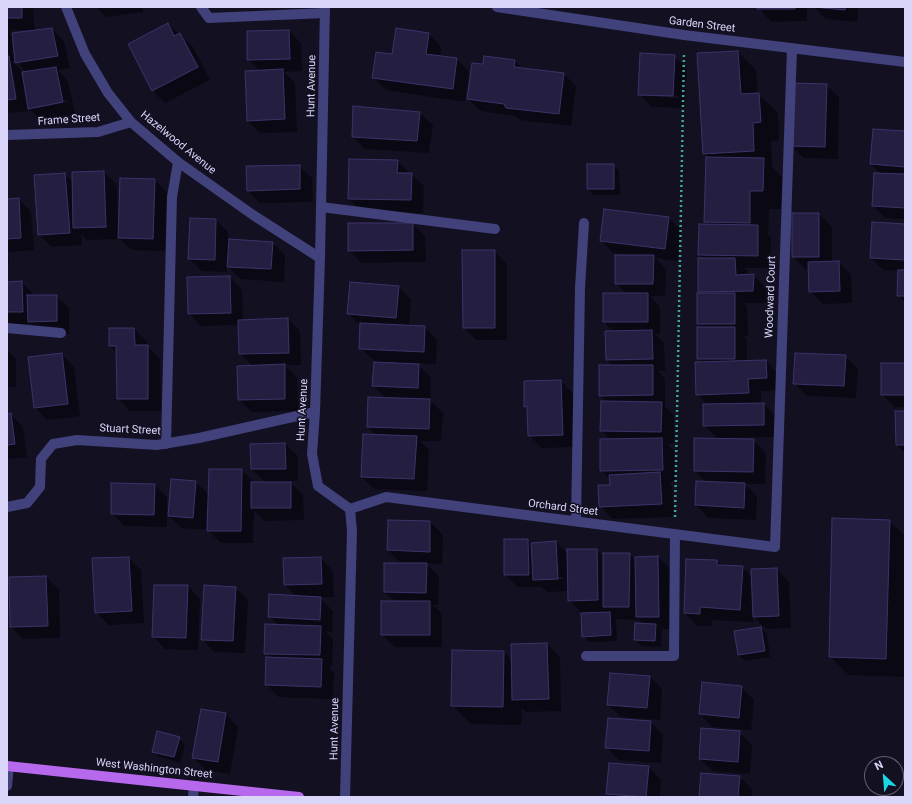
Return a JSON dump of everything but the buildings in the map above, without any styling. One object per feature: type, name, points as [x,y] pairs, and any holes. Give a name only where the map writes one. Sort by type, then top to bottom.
[{"type":"main road","name":"West Washington Street","points":[[8,766],[299,797]]},
{"type":"street","name":"Hazelwood Avenue","points":[[66,7],[85,54],[108,93],[131,122],[178,162],[253,215],[320,258]]},
{"type":"street","points":[[201,7],[209,18],[325,10]]},
{"type":"street","name":"Garden Street","points":[[497,7],[684,35],[905,62]]},
{"type":"street","name":"Hunt Avenue","points":[[325,10],[320,258],[315,412],[312,454],[318,486],[350,509],[352,531],[345,797]]},
{"type":"street","name":"Woodward Court","points":[[775,547],[792,48]]},
{"type":"street","name":"Frame Street","points":[[7,135],[98,132],[131,122]]},
{"type":"street","points":[[166,444],[172,197],[178,162]]},
{"type":"street","points":[[321,207],[495,229]]},
{"type":"street","points":[[576,521],[580,288],[584,223]]},
{"type":"street","points":[[7,328],[61,333]]},
{"type":"street","name":"Stuart Street","points":[[7,507],[27,503],[40,487],[41,459],[53,444],[77,440],[157,445],[166,444],[315,412]]},
{"type":"street","name":"Orchard Street","points":[[350,509],[386,497],[775,547]]},
{"type":"street","points":[[586,656],[674,656],[675,534]]},
{"type":"street","points":[[7,786],[8,766]]},
{"type":"street","points":[[193,797],[194,786]]},
{"type":"path","points":[[675,534],[684,35]]}]
